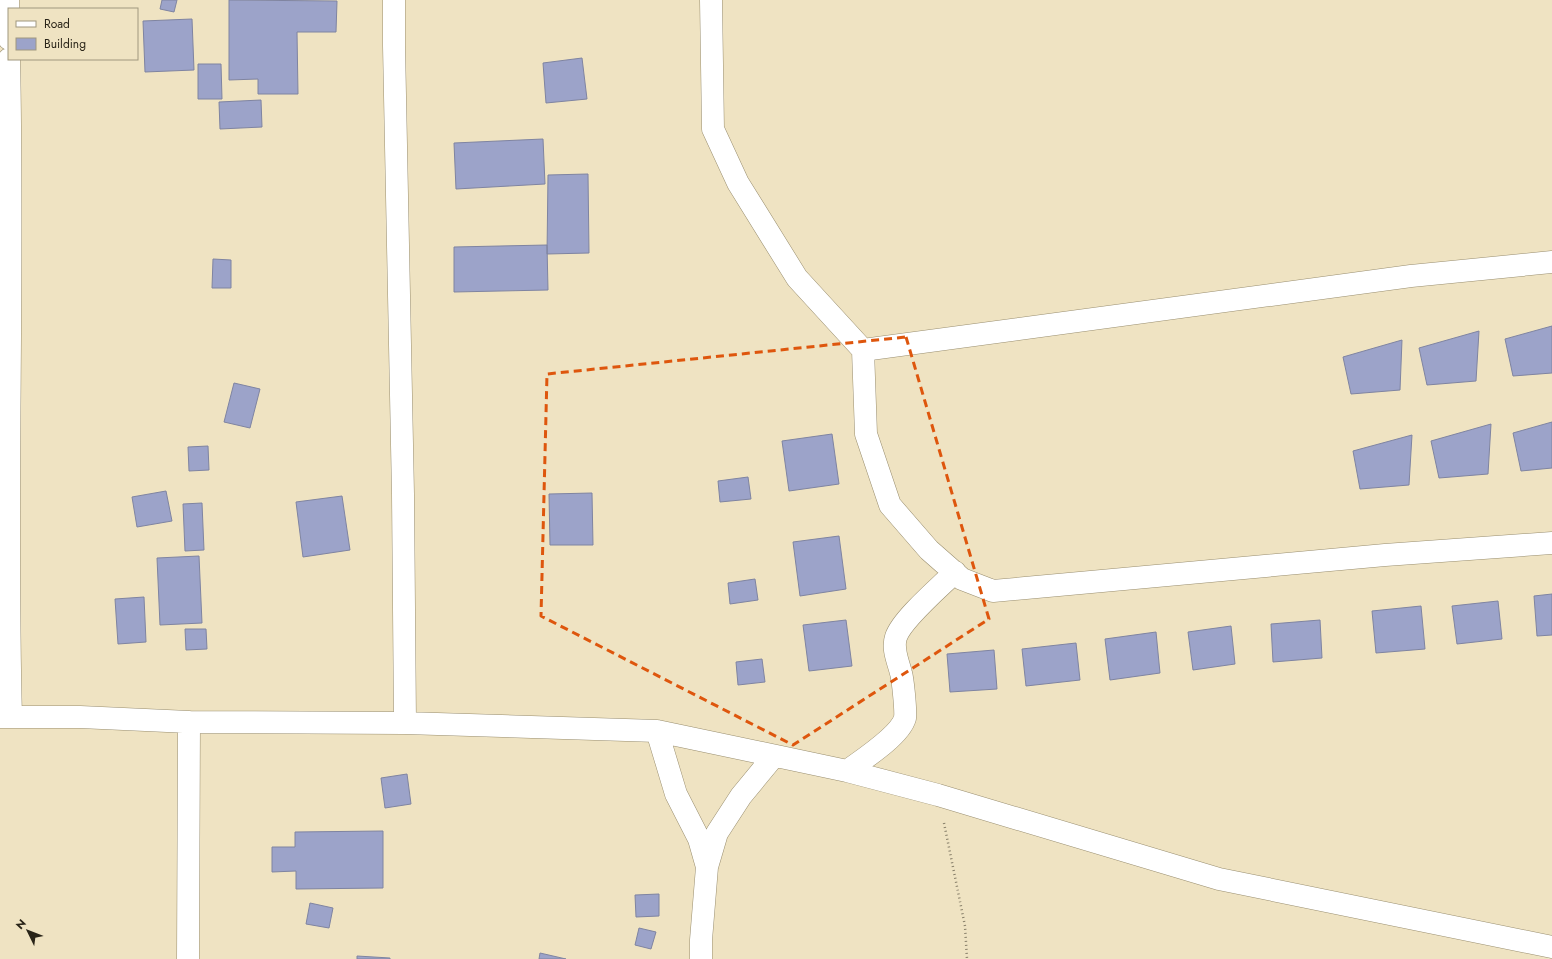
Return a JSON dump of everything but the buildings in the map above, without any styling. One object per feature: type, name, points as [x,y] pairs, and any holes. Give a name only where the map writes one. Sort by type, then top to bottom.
[{"type":"street","points":[[394,0],[405,723]]},
{"type":"street","points":[[710,0],[713,129],[738,183],[797,278],[863,350],[866,434],[890,505],[929,550],[962,579],[993,591],[1385,555],[1552,543]]},
{"type":"street","points":[[9,60],[10,299],[6,717],[80,717],[189,722],[405,723],[657,731],[847,771],[938,795],[1219,879],[1552,947]]},
{"type":"street","points":[[863,350],[1411,276],[1552,262]]},
{"type":"street","points":[[847,771],[884,744],[898,730],[905,718],[903,681],[894,646],[896,636],[904,623],[955,572]]},
{"type":"street","points":[[188,959],[189,722]]},
{"type":"street","points":[[657,731],[676,794],[699,839],[707,867]]},
{"type":"street","points":[[701,959],[701,940],[707,867],[717,833],[741,796],[774,756]]},
{"type":"path","points":[[938,795],[965,926],[968,959]]},
{"type":"highlighted area","points":[[906,337],[989,619],[793,745],[541,616],[547,374]]}]
